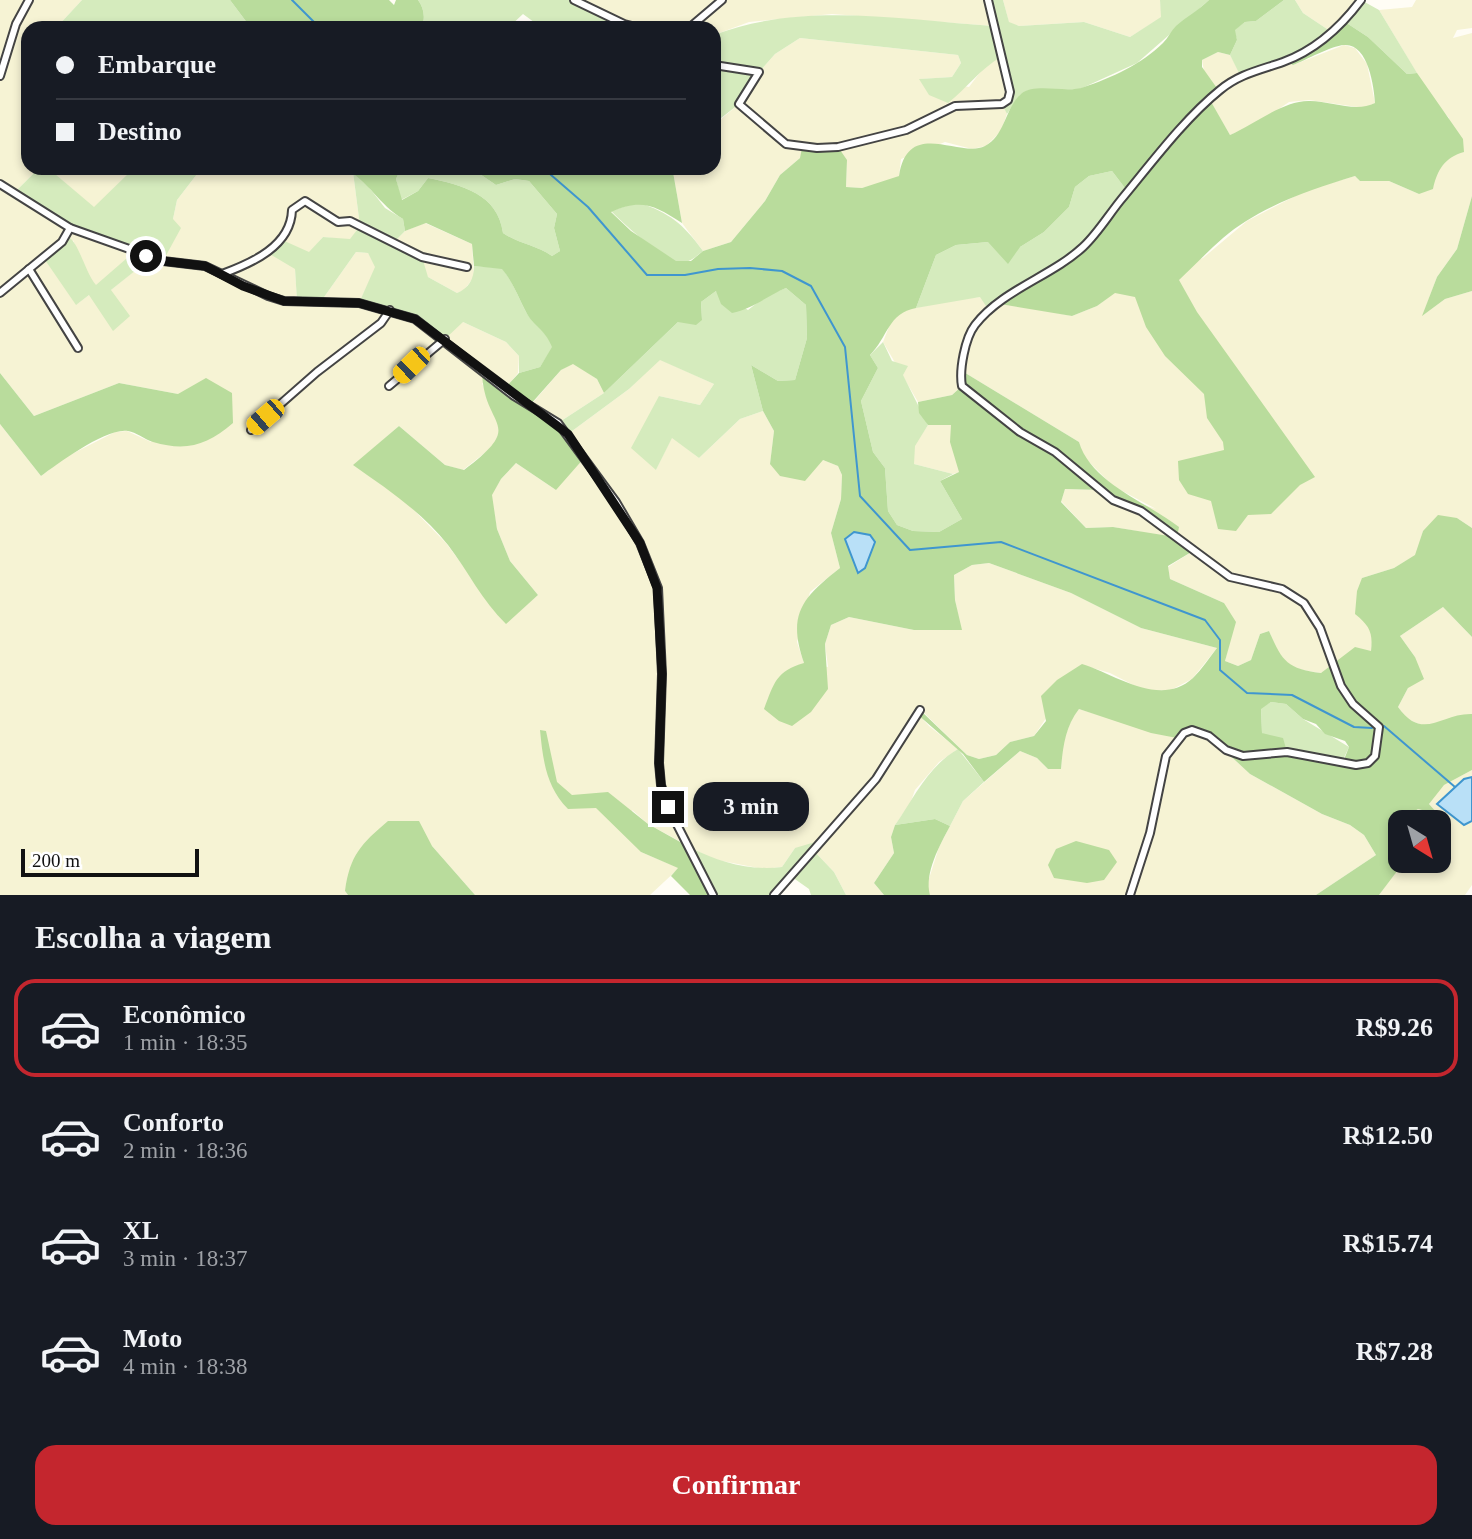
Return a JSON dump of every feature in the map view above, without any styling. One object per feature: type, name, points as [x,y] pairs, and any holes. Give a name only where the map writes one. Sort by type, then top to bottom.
[{"type":"street","points":[[0,76],[16,24],[29,0]]},
{"type":"street","points":[[574,0],[618,21]]},
{"type":"street","points":[[697,21],[722,0]]},
{"type":"street","points":[[721,66],[759,72],[739,104],[764,123],[775,137],[786,144],[802,148],[838,147],[906,130],[955,106],[1002,104],[1008,100],[1010,92],[988,0]]},
{"type":"street","points":[[1129,895],[1150,833],[1166,756],[1184,733],[1192,730],[1209,736],[1226,750],[1243,756],[1287,752],[1356,765],[1368,763],[1375,756],[1379,727],[1353,704],[1341,685],[1320,628],[1304,603],[1282,589],[1230,577],[1141,512],[1112,500],[1055,452],[1020,432],[962,386],[961,377],[969,337],[974,326],[1000,304],[1085,246],[1163,151],[1219,91],[1240,75],[1285,61],[1323,41],[1345,22],[1361,0]]},
{"type":"street","points":[[0,184],[70,228],[163,261],[205,266],[243,286],[284,301],[359,303],[415,319],[445,339],[514,396],[558,423],[640,543],[657,588],[661,620],[661,785],[697,867],[713,895]]},
{"type":"street","points":[[222,274],[268,253],[292,222],[292,210],[305,201],[338,222],[350,221],[422,257],[467,267]]},
{"type":"street","points":[[0,293],[68,236],[70,228]]},
{"type":"street","points":[[29,269],[78,348]]},
{"type":"street","points":[[251,430],[317,372],[382,323],[390,310]]},
{"type":"street","points":[[389,386],[445,339]]},
{"type":"street","points":[[774,895],[876,779],[920,710]]},
{"type":"shaded area","points":[[0,0],[82,0],[62,21],[21,21],[21,175],[32,175],[14,193],[135,252],[96,286],[86,273],[73,240],[77,304],[89,295],[111,290],[151,257],[173,219],[177,200],[196,175],[353,175],[360,226],[350,240],[323,237],[295,269],[297,301],[322,300],[356,252],[368,253],[376,267],[359,303],[463,322],[506,342],[519,356],[518,373],[505,389],[482,383],[500,428],[496,444],[463,470],[445,465],[399,426],[354,465],[405,501],[446,543],[506,623],[538,595],[510,561],[497,529],[491,495],[516,463],[556,490],[568,434],[629,389],[659,359],[714,384],[700,405],[659,396],[656,470],[672,437],[699,458],[740,419],[763,411],[774,431],[770,464],[823,460],[838,466],[842,475],[841,499],[831,533],[840,568],[810,592],[797,642],[804,663],[828,667],[825,644],[831,625],[849,617],[914,630],[961,630],[955,600],[954,575],[972,565],[989,563],[1071,593],[1141,628],[1217,648],[1192,679],[1171,690],[1145,691],[1110,673],[1082,665],[1034,736],[1010,742],[996,755],[979,759],[967,755],[921,710],[918,714],[929,726],[958,749],[939,762],[915,790],[910,804],[895,825],[891,837],[894,853],[874,883],[884,895],[846,895],[834,872],[813,850],[795,848],[782,867],[763,869],[712,859],[648,824],[632,810],[641,852],[679,868],[650,895],[475,895],[432,846],[345,891],[348,895],[0,895],[0,424],[41,476],[66,457],[115,432],[127,431],[151,442],[178,394],[119,383],[34,416],[0,373]]},
{"type":"shaded area","points":[[574,0],[988,0],[994,26],[832,14],[749,22],[721,32],[721,21],[624,21]]},
{"type":"shaded area","points":[[1003,0],[1160,0],[1162,17],[1130,37],[1084,22],[1019,26],[1009,23]]},
{"type":"shaded area","points":[[1295,0],[1361,0],[1333,33],[1303,13]]},
{"type":"shaded area","points":[[1416,0],[1472,0],[1472,28],[1457,30],[1453,38],[1472,33],[1472,196],[1457,249],[1437,277],[1423,315],[1445,299],[1472,291],[1472,528],[1457,518],[1423,531],[1416,555],[1394,568],[1362,578],[1367,623],[1373,635],[1371,651],[1321,673],[1308,671],[1291,667],[1279,656],[1269,631],[1260,634],[1251,660],[1238,666],[1225,661],[1230,640],[1224,603],[1170,579],[1168,567],[1193,551],[1142,532],[1113,527],[1086,528],[1061,501],[1065,489],[1100,490],[1156,509],[1113,486],[1083,456],[1079,442],[962,371],[962,386],[952,395],[918,402],[883,342],[892,319],[904,310],[960,299],[980,297],[1072,316],[1097,306],[1115,292],[1203,258],[1247,221],[1307,190],[1355,176],[1360,181],[1389,181],[1419,194],[1450,156],[1449,118],[1431,97],[1379,10],[1412,7]]},
{"type":"shaded area","points":[[800,38],[958,55],[961,63],[952,77],[920,79],[969,87],[984,67],[1001,56],[1010,92],[1003,104],[1007,114],[1001,131],[986,146],[972,149],[945,142],[901,159],[899,176],[893,180],[862,188],[846,187],[847,160],[800,158],[780,175],[765,201],[731,242],[703,251],[682,223],[674,175],[721,175],[721,119],[739,104],[759,72],[775,54]]},
{"type":"shaded area","points":[[1344,45],[1355,48],[1367,64],[1375,103],[1364,108],[1309,100],[1289,102],[1257,124],[1230,135],[1209,100],[1202,60],[1218,52],[1230,55],[1241,75],[1285,61],[1293,65]]},
{"type":"shaded area","points":[[56,175],[127,175],[94,208]]},
{"type":"shaded area","points":[[425,223],[472,244],[474,277],[464,290],[457,293],[428,277],[393,243],[405,231]]},
{"type":"shaded area","points":[[573,363],[597,379],[604,393],[558,423],[530,406],[561,370]]},
{"type":"shaded area","points":[[951,424],[951,442],[960,472],[953,474],[914,464],[914,446],[928,425]]},
{"type":"shaded area","points":[[1443,607],[1472,637],[1472,714],[1424,726],[1407,719],[1398,707],[1408,688],[1415,657],[1400,636]]},
{"type":"shaded area","points":[[1079,709],[1128,724],[1192,730],[1209,736],[1250,774],[1322,814],[1350,825],[1364,835],[1376,855],[1316,895],[930,895],[927,885],[939,847],[963,801],[1020,751],[1037,758],[1048,769],[1061,769],[1063,742],[1072,718]]},
{"type":"shaded area","points":[[1472,770],[1472,885],[1465,895],[1379,895],[1395,873],[1451,873],[1451,810],[1434,810],[1429,804],[1440,787]]},
{"type":"green space","points":[[82,0],[230,0],[246,21],[62,21]]},
{"type":"green space","points":[[230,0],[389,0],[394,5],[396,0],[418,0],[424,17],[423,21],[246,21]]},
{"type":"green space","points":[[418,0],[574,0],[624,21],[532,21],[523,14],[516,21],[423,21],[422,6]]},
{"type":"green space","points":[[988,0],[1003,0],[1009,22],[1019,26],[1084,22],[1130,37],[1161,17],[1160,0],[1209,0],[1137,63],[1080,89],[1029,90],[1020,95],[1007,114],[1002,104],[1008,100],[1001,57],[948,103],[929,95],[919,79],[952,77],[961,63],[958,55],[800,38],[775,54],[759,72],[739,104],[721,118],[721,33],[782,18],[817,16],[888,17],[993,26]]},
{"type":"green space","points":[[1209,0],[1284,0],[1256,21],[1245,22],[1235,30],[1237,40],[1230,55],[1218,52],[1202,60],[1202,67],[1219,91],[1210,100],[1230,135],[1290,104],[1318,101],[1360,107],[1375,103],[1368,67],[1359,51],[1352,46],[1332,48],[1293,65],[1285,61],[1323,41],[1345,22],[1368,37],[1407,74],[1417,73],[1463,139],[1464,152],[1443,165],[1433,189],[1419,194],[1389,181],[1360,181],[1355,176],[1320,187],[1252,217],[1217,243],[1179,280],[1197,312],[1315,477],[1300,485],[1271,514],[1248,515],[1236,531],[1218,529],[1211,501],[1188,494],[1179,480],[1178,461],[1224,450],[1223,442],[1207,418],[1204,394],[1165,356],[1146,327],[1135,297],[1115,293],[1097,306],[1072,316],[1000,304],[1085,246],[1128,192],[1112,171],[1089,176],[1075,187],[1069,207],[1044,232],[1020,247],[1008,264],[988,242],[956,245],[936,255],[916,308],[894,320],[870,355],[878,368],[861,401],[873,452],[885,468],[888,511],[897,525],[913,531],[939,532],[962,519],[940,481],[959,472],[950,442],[951,425],[928,425],[919,413],[918,402],[952,395],[962,386],[962,371],[1079,442],[1085,456],[1107,480],[1179,527],[1177,537],[1193,551],[1168,566],[1170,579],[1224,603],[1236,622],[1225,661],[1238,666],[1251,660],[1260,634],[1269,631],[1287,662],[1310,671],[1321,673],[1355,647],[1371,651],[1369,630],[1355,614],[1357,591],[1362,578],[1394,568],[1415,555],[1423,531],[1438,515],[1457,518],[1472,528],[1472,637],[1443,607],[1400,636],[1415,657],[1424,679],[1408,688],[1398,707],[1416,723],[1424,724],[1472,714],[1472,770],[1444,785],[1429,804],[1434,810],[1388,810],[1388,873],[1396,873],[1379,895],[1316,895],[1376,855],[1364,835],[1350,825],[1322,814],[1250,774],[1209,736],[1192,730],[1177,738],[1151,733],[1079,709],[1068,730],[1061,769],[1048,769],[1037,758],[1020,751],[984,782],[963,754],[917,714],[920,710],[967,755],[979,759],[996,755],[1010,742],[1034,736],[1046,721],[1041,696],[1057,680],[1082,664],[1138,686],[1167,690],[1193,678],[1217,648],[1141,628],[1071,593],[989,563],[972,565],[954,575],[955,600],[962,630],[914,630],[849,617],[831,625],[825,644],[828,689],[811,712],[792,726],[779,721],[764,709],[777,679],[787,670],[804,663],[797,632],[801,608],[807,598],[840,568],[831,533],[841,499],[842,475],[838,466],[823,460],[805,481],[780,476],[770,464],[774,431],[763,411],[751,365],[778,381],[795,380],[807,338],[806,305],[786,288],[746,309],[732,313],[721,304],[716,291],[701,302],[702,320],[696,325],[678,322],[604,393],[597,379],[573,364],[561,370],[530,405],[558,423],[585,457],[556,490],[516,463],[501,479],[492,495],[497,529],[510,561],[538,595],[506,624],[438,533],[404,502],[353,465],[399,426],[445,465],[464,470],[483,454],[498,433],[484,389],[482,369],[505,388],[519,373],[540,367],[552,347],[529,317],[502,269],[474,266],[472,244],[426,223],[405,231],[403,219],[355,175],[398,175],[396,179],[402,200],[418,191],[428,178],[465,188],[486,200],[494,209],[503,233],[552,256],[560,251],[554,228],[557,214],[529,181],[515,179],[496,185],[481,175],[674,175],[682,223],[648,206],[631,205],[611,212],[631,231],[676,261],[691,261],[703,251],[731,242],[765,201],[780,175],[800,158],[802,148],[838,147],[847,160],[846,187],[862,188],[899,176],[904,158],[913,148],[924,144],[974,149],[985,146],[997,136],[1011,107],[1021,94],[1043,88],[1077,89],[1094,83],[1136,64],[1165,41],[1176,26]],"holes":[[[1065,489],[1100,490],[1141,511],[1175,537],[1113,527],[1086,528],[1061,502]],[[1271,702],[1286,704],[1303,719],[1316,724],[1325,734],[1345,741],[1349,747],[1343,762],[1287,752],[1283,738],[1262,733],[1261,709]]]},
{"type":"green space","points":[[1284,0],[1295,0],[1303,13],[1333,33],[1285,61],[1240,75],[1230,55],[1237,40],[1234,30],[1245,22],[1256,21]]},
{"type":"green space","points":[[1361,0],[1379,10],[1417,73],[1407,74],[1368,37],[1345,22]]},
{"type":"green space","points":[[1112,171],[1128,192],[1085,246],[990,312],[980,297],[916,308],[936,255],[956,245],[988,242],[1020,247],[1044,232],[1069,207],[1075,187],[1089,176]]},
{"type":"green space","points":[[32,175],[56,175],[94,207],[127,175],[196,175],[177,200],[173,219],[181,228],[163,261],[151,258],[111,290],[130,316],[113,331],[89,295],[76,305],[43,257],[68,236],[96,285],[134,252],[70,228],[14,193]]},
{"type":"green space","points":[[353,175],[361,177],[385,208],[403,219],[405,231],[393,243],[422,257],[428,277],[457,293],[470,282],[474,266],[502,268],[526,312],[553,347],[540,367],[519,373],[519,356],[506,342],[463,322],[445,339],[415,319],[359,303],[375,267],[368,253],[356,252],[322,300],[297,301],[295,269],[268,253],[280,239],[309,252],[323,237],[350,239],[360,226]]},
{"type":"green space","points":[[398,175],[481,175],[496,185],[515,179],[529,181],[557,214],[554,228],[560,251],[552,256],[503,233],[494,209],[486,200],[465,188],[428,178],[418,191],[401,200],[396,179]]},
{"type":"green space","points":[[1472,196],[1472,291],[1445,299],[1422,316],[1437,277],[1457,249]]},
{"type":"green space","points":[[638,202],[675,221],[703,251],[685,262],[671,259],[643,240],[611,211]]},
{"type":"green space","points":[[786,288],[806,305],[807,338],[795,380],[778,381],[751,365],[763,411],[740,419],[699,458],[672,438],[656,470],[631,448],[659,396],[700,405],[714,384],[660,360],[629,389],[568,434],[558,423],[604,393],[678,322],[702,320],[701,302],[716,291],[748,310],[766,296]]},
{"type":"green space","points":[[883,342],[892,361],[908,366],[903,375],[928,425],[915,446],[914,464],[953,474],[940,481],[962,519],[939,532],[913,531],[897,525],[888,511],[885,468],[873,452],[861,401],[878,368],[870,355]]},
{"type":"green space","points":[[0,373],[34,416],[119,383],[178,394],[206,378],[232,393],[233,423],[214,437],[196,445],[186,446],[165,445],[128,431],[119,431],[95,440],[41,476],[0,424]]},
{"type":"green space","points":[[1271,702],[1286,704],[1303,719],[1349,747],[1342,762],[1287,752],[1262,733],[1261,708]]},
{"type":"green space","points":[[540,730],[546,731],[557,782],[572,795],[608,792],[648,824],[691,848],[713,895],[690,895],[671,876],[678,868],[641,852],[596,808],[568,809],[550,782],[544,762]]},
{"type":"green space","points":[[958,749],[984,782],[963,801],[950,826],[935,819],[895,825],[922,783],[947,756]]},
{"type":"green space","points":[[935,819],[950,826],[931,869],[930,895],[884,895],[874,883],[894,853],[891,837],[895,825]]},
{"type":"green space","points":[[388,821],[419,821],[432,846],[475,895],[348,895],[345,891],[347,879],[358,851]]},
{"type":"green space","points":[[822,840],[814,851],[834,872],[846,895],[811,895],[809,889],[792,877],[774,895],[713,895],[691,848],[735,864],[770,868],[782,867],[795,848]]},
{"type":"green space","points":[[1076,841],[1109,850],[1117,862],[1104,880],[1087,883],[1054,878],[1048,865],[1056,849]]},
{"type":"water","points":[[854,532],[870,535],[875,542],[865,568],[858,573],[845,539]]},
{"type":"water","points":[[1472,777],[1472,821],[1464,825],[1451,815],[1451,810],[1445,810],[1437,804],[1464,779]]},
{"type":"waterway","points":[[292,0],[313,21]]},
{"type":"waterway","points":[[551,175],[588,207],[647,275],[685,275],[718,269],[750,268],[782,271],[811,286],[845,347],[860,496],[910,550],[1001,542],[1205,620],[1220,640],[1220,670],[1247,693],[1292,695],[1354,727],[1372,728]]},
{"type":"waterway","points":[[1384,726],[1455,787]]},
{"type":"route","points":[[146,256],[205,266],[243,286],[284,301],[359,303],[415,319],[445,339],[514,396],[558,423],[617,502],[650,563],[657,588],[661,620],[659,763],[661,785],[668,807]]}]
